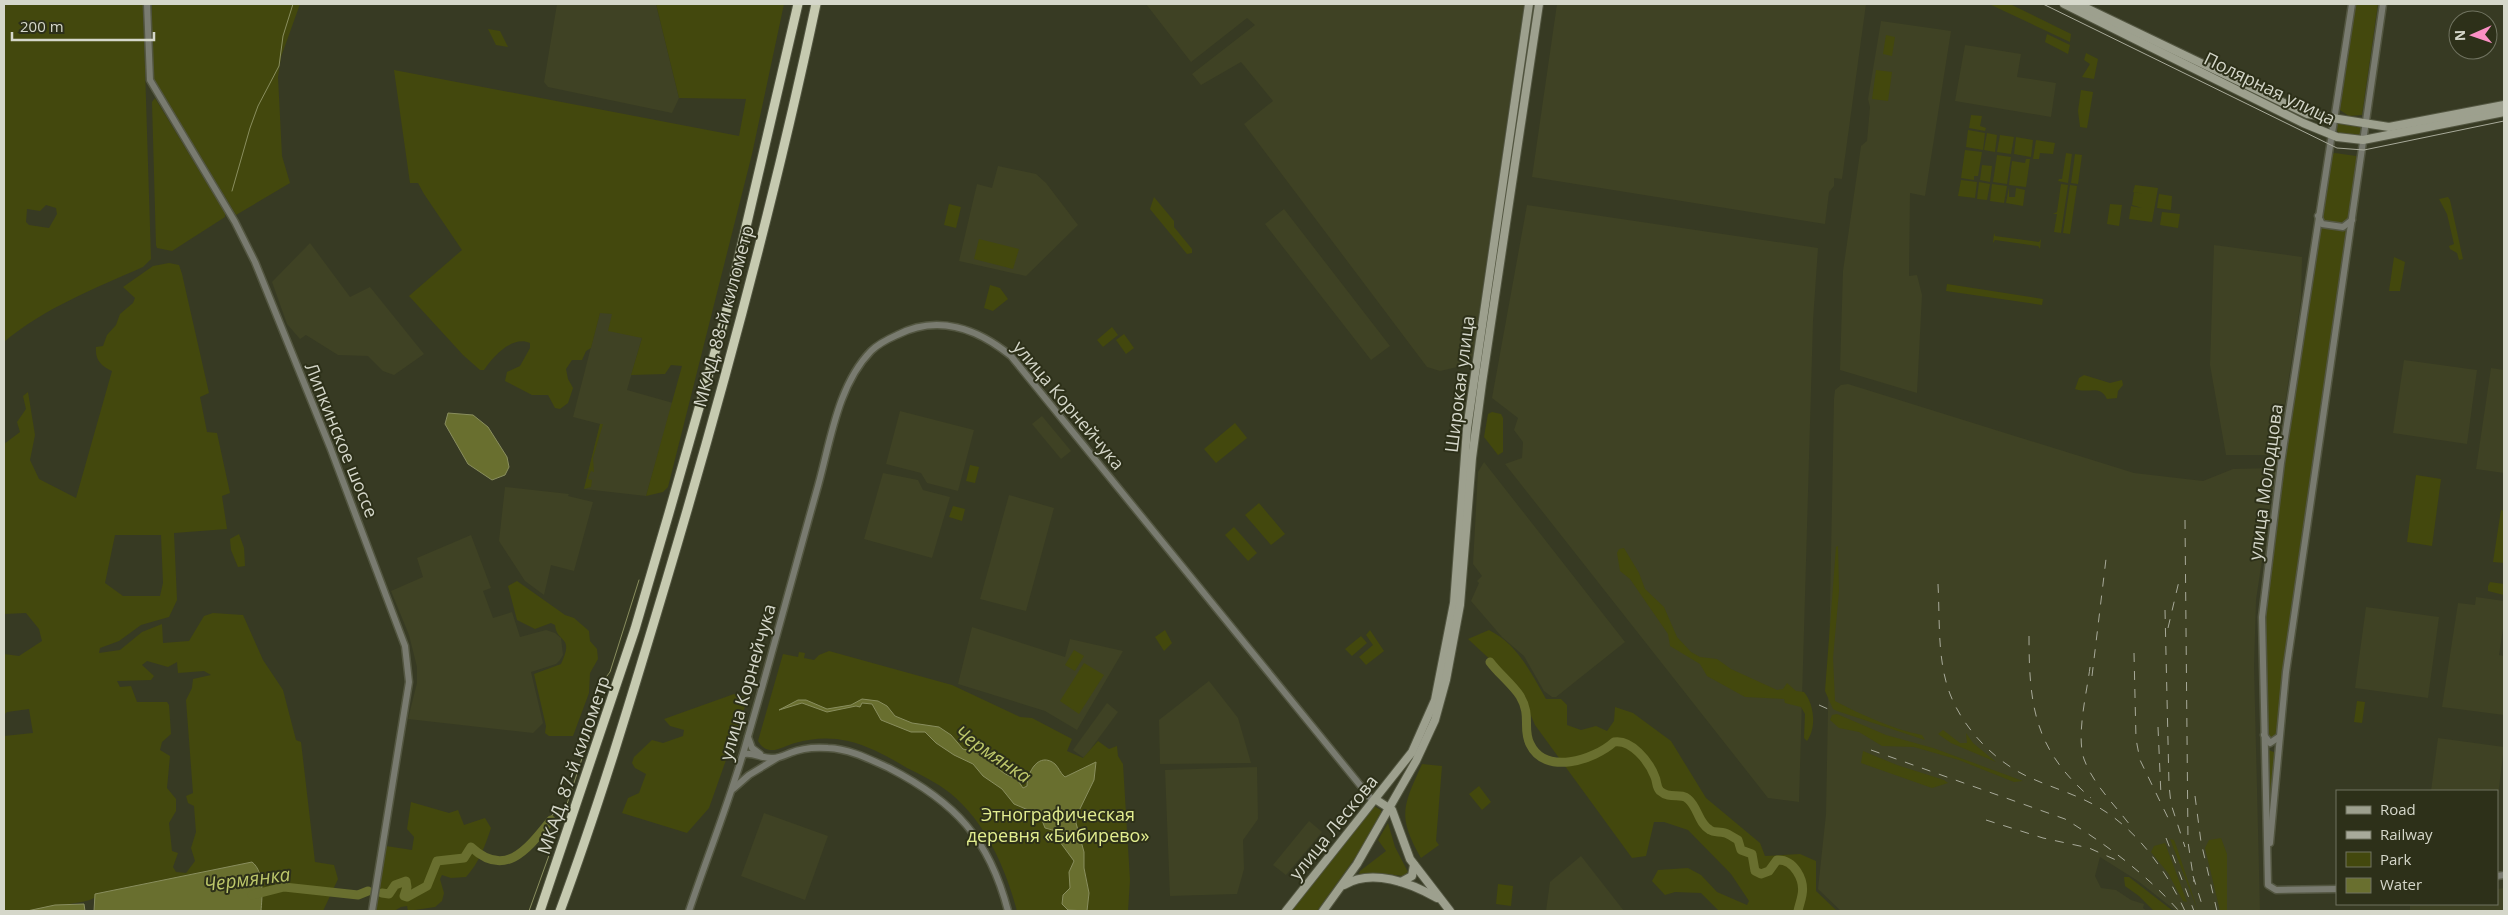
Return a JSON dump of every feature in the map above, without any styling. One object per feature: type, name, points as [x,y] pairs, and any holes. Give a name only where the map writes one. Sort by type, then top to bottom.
[{"type":"highway","name":"МКАД, 88-й километр","points":[[635,629],[726,317],[798,4]]},
{"type":"highway","name":"МКАД, 88-й километр","points":[[650,633],[715,414],[789,127],[816,4]]},
{"type":"highway","name":"МКАД, 87-й километр","points":[[540,911],[635,629]]},
{"type":"highway","name":"МКАД, 87-й километр","points":[[560,911],[608,769],[650,633]]},
{"type":"main road","name":"Широкая улица","points":[[1405,762],[1418,741],[1435,700],[1452,612],[1457,576],[1467,429],[1529,4]]},
{"type":"main road","name":"Широкая улица","points":[[1416,761],[1440,702],[1460,605],[1472,458],[1539,4]]},
{"type":"main road","name":"Полярная улица","points":[[2064,4],[2331,135],[2363,140],[2504,112]]},
{"type":"main road","name":"Полярная улица","points":[[2078,4],[2297,110],[2334,119],[2395,127],[2504,105]]},
{"type":"main road","points":[[1497,222],[1504,216],[1507,221]]},
{"type":"main road","points":[[1476,360],[1481,365],[1486,362]]},
{"type":"main road","name":"улица Лескова","points":[[1323,911],[1342,886],[1390,808],[1416,761]]},
{"type":"main road","name":"улица Лескова","points":[[1286,911],[1372,798],[1405,762]]},
{"type":"main road","points":[[1372,798],[1390,808],[1405,849],[1414,865],[1450,911]]},
{"type":"main road","points":[[1401,882],[1412,876],[1414,865]]},
{"type":"main road","points":[[1342,886],[1359,878],[1374,878],[1401,882],[1441,900]]},
{"type":"street","name":"Липкинское шоссе","points":[[147,4],[150,80],[236,222],[255,262],[330,446],[405,646],[409,665],[408,689],[372,911]]},
{"type":"street","name":"улица Молодцова","points":[[2268,854],[2262,618],[2281,463],[2352,4]]},
{"type":"street","points":[[2336,890],[2271,889],[2268,885],[2268,854],[2286,672],[2383,4]]},
{"type":"street","points":[[2318,215],[2322,224],[2343,227],[2352,220]]},
{"type":"street","points":[[2315,234],[2321,228],[2342,231],[2349,242]]},
{"type":"street","name":"улица Корнейчука","points":[[689,911],[744,754],[803,537],[849,380],[872,350],[914,327],[947,326],[978,334],[1011,356],[1372,798]]},
{"type":"street","points":[[2264,735],[2270,742],[2279,737]]},
{"type":"street","points":[[748,737],[752,748],[767,758]]},
{"type":"street","points":[[732,790],[749,775],[777,758],[809,748],[842,750],[872,760],[933,792],[965,823],[984,850],[1000,884],[1008,911]]},
{"type":"street","points":[[2264,753],[2270,748],[2278,753]]},
{"type":"street","points":[[744,754],[749,753],[761,758],[777,758]]},
{"type":"street","points":[[740,766],[741,772],[749,775]]},
{"type":"shaded area","points":[[557,4],[656,4],[679,98],[672,113],[548,87],[544,82]]},
{"type":"shaded area","points":[[1146,4],[1524,4],[1473,355],[1466,365],[1440,371],[1427,367],[1244,124],[1273,101],[1241,62],[1201,85],[1192,74],[1255,25],[1247,18],[1191,62]]},
{"type":"shaded area","points":[[1557,4],[1866,4],[1842,179],[1834,178],[1834,186],[1829,192],[1825,224],[1532,177]]},
{"type":"shaded area","points":[[1881,21],[1951,31],[1925,196],[1910,193],[1909,276],[1917,275],[1922,295],[1917,393],[1840,370],[1843,271],[1861,146],[1867,141],[1870,107],[1868,99]]},
{"type":"shaded area","points":[[1965,45],[2021,54],[2017,77],[2056,83],[2051,117],[1955,101]]},
{"type":"shaded area","points":[[998,166],[1036,174],[1046,183],[1078,225],[1026,276],[959,261],[977,184],[992,188]]},
{"type":"shaded area","points":[[1527,205],[1818,248],[1813,321],[1799,802],[1768,798],[1505,464],[1522,458],[1523,442],[1514,430],[1518,418],[1492,398]]},
{"type":"shaded area","points":[[1284,209],[1390,346],[1371,360],[1265,224]]},
{"type":"shaded area","points":[[310,243],[350,297],[370,287],[424,354],[394,375],[383,371],[368,356],[338,355],[306,335],[300,339],[287,324],[272,282]]},
{"type":"shaded area","points":[[2214,245],[2302,257],[2301,300],[2277,455],[2226,455],[2210,365]]},
{"type":"shaded area","points":[[600,312],[612,314],[642,338],[627,390],[673,403],[646,496],[584,489],[600,424],[573,417]]},
{"type":"shaded area","points":[[2404,360],[2477,370],[2467,444],[2393,433]]},
{"type":"shaded area","points":[[2491,368],[2504,370],[2504,473],[2476,469]]},
{"type":"shaded area","points":[[1848,384],[2134,473],[2203,481],[2233,469],[2276,468],[2275,494],[2272,494],[2256,600],[2254,666],[2260,911],[2176,911],[2138,881],[2100,857],[2095,876],[2101,888],[2116,890],[2131,900],[2144,904],[2143,908],[2147,911],[1841,911],[1818,889],[1826,814],[1834,399],[1835,390],[1841,385]]},
{"type":"shaded area","points":[[900,411],[974,430],[958,491],[927,483],[921,473],[886,464]]},
{"type":"shaded area","points":[[1042,416],[1071,451],[1061,459],[1032,424]]},
{"type":"shaded area","points":[[1484,462],[1625,642],[1556,697],[1552,697],[1544,691],[1524,656],[1502,637],[1471,601],[1479,583],[1477,581],[1482,576],[1473,564],[1478,472]]},
{"type":"shaded area","points":[[883,473],[918,480],[923,490],[950,497],[932,558],[864,539]]},
{"type":"shaded area","points":[[505,487],[569,494],[568,496],[593,502],[574,571],[551,565],[544,595],[525,581],[499,541]]},
{"type":"shaded area","points":[[1009,495],[1054,508],[1026,611],[980,599]]},
{"type":"shaded area","points":[[471,535],[491,588],[483,591],[493,618],[512,612],[520,637],[546,630],[555,633],[561,638],[563,655],[560,660],[556,664],[531,672],[543,723],[533,733],[408,719],[417,683],[417,667],[409,635],[391,591],[423,577],[417,558]]},
{"type":"shaded area","points":[[2476,597],[2504,601],[2504,622],[2499,655],[2504,656],[2504,715],[2442,707],[2458,603],[2475,605]]},
{"type":"shaded area","points":[[2366,607],[2439,617],[2428,698],[2355,688]]},
{"type":"shaded area","points":[[972,627],[1065,657],[1070,639],[1123,651],[1077,730],[1045,711],[958,684]]},
{"type":"shaded area","points":[[1209,681],[1238,718],[1251,763],[1160,764],[1159,720]]},
{"type":"shaded area","points":[[1107,703],[1118,712],[1084,758],[1073,750]]},
{"type":"shaded area","points":[[2438,738],[2504,747],[2498,796],[2498,790],[2431,790]]},
{"type":"shaded area","points":[[1257,767],[1258,819],[1243,840],[1244,869],[1237,894],[1170,896],[1165,770]]},
{"type":"shaded area","points":[[764,813],[828,836],[805,900],[741,876]]},
{"type":"shaded area","points":[[1309,821],[1322,832],[1286,875],[1273,865]]},
{"type":"shaded area","points":[[1581,856],[1624,911],[1546,911],[1550,882]]},
{"type":"shaded area","points":[[2504,888],[2504,911],[2410,911],[2410,905],[2498,905],[2498,889]]},
{"type":"green space","points":[[4,4],[143,4],[151,259],[143,267],[53,309],[4,342]],"holes":[[[46,205],[56,208],[57,214],[49,228],[29,225],[26,222],[27,209],[40,211]]]},
{"type":"green space","points":[[152,4],[300,4],[281,57],[278,77],[282,156],[290,183],[236,215],[152,76]]},
{"type":"green space","points":[[656,4],[784,4],[752,154],[668,487],[663,492],[646,496],[682,366],[671,365],[665,374],[631,375],[642,338],[608,331],[612,314],[600,313],[591,348],[586,351],[582,360],[572,360],[566,369],[568,379],[573,388],[568,403],[560,409],[555,408],[548,395],[532,395],[505,381],[507,372],[520,366],[530,348],[530,343],[523,341],[510,345],[492,359],[484,370],[480,370],[463,355],[409,296],[462,250],[418,183],[410,183],[394,70],[739,136],[746,99],[679,98]]},
{"type":"green space","points":[[1989,4],[2010,4],[2071,34],[2070,42]]},
{"type":"green space","points":[[2356,4],[2378,4],[2362,115],[2349,116],[2340,110]]},
{"type":"green space","points":[[488,29],[500,31],[508,47],[496,45]]},
{"type":"green space","points":[[2047,34],[2070,45],[2068,54],[2045,42]]},
{"type":"green space","points":[[1886,35],[1895,37],[1892,56],[1883,54]]},
{"type":"green space","points":[[2086,53],[2098,59],[2094,79],[2082,77],[2090,64],[2084,60]]},
{"type":"green space","points":[[1876,70],[1892,72],[1888,101],[1872,99]]},
{"type":"green space","points":[[2081,90],[2093,92],[2087,128],[2080,127],[2078,111]]},
{"type":"green space","points":[[155,98],[225,213],[225,217],[172,251],[157,248],[156,245],[152,102]]},
{"type":"green space","points":[[1971,115],[1982,116],[1980,126],[1986,128],[1985,131],[1969,128]]},
{"type":"green space","points":[[2340,122],[2361,126],[2361,135],[2338,133],[2336,126]]},
{"type":"green space","points":[[1968,130],[1985,133],[1983,150],[1966,147]]},
{"type":"green space","points":[[1987,133],[1997,135],[1995,152],[1984,150]]},
{"type":"green space","points":[[2000,135],[2014,137],[2011,154],[1997,152]]},
{"type":"green space","points":[[2016,137],[2033,140],[2031,157],[2014,154]]},
{"type":"green space","points":[[2036,140],[2055,143],[2053,154],[2040,153],[2039,159],[2033,159]]},
{"type":"green space","points":[[1965,150],[1982,152],[1978,176],[1974,176],[1974,180],[1961,178]]},
{"type":"green space","points":[[2066,153],[2072,154],[2068,183],[2058,181],[2062,179]]},
{"type":"green space","points":[[2075,154],[2082,155],[2078,184],[2071,183]]},
{"type":"green space","points":[[2331,154],[2356,156],[2358,160],[2278,736],[2271,740],[2268,736],[2265,617],[2284,464]]},
{"type":"green space","points":[[1997,155],[2011,157],[2007,184],[1993,182]]},
{"type":"green space","points":[[2026,159],[2030,159],[2026,187],[2009,185],[2012,161],[2025,163]]},
{"type":"green space","points":[[1982,165],[1992,166],[1990,182],[1980,180]]},
{"type":"green space","points":[[1961,180],[1977,182],[1975,198],[1958,196]]},
{"type":"green space","points":[[1979,182],[1990,184],[1987,200],[1977,199]]},
{"type":"green space","points":[[1992,184],[2007,186],[2004,203],[1990,201]]},
{"type":"green space","points":[[2061,184],[2068,185],[2061,233],[2054,232],[2057,214],[2053,214],[2057,212]]},
{"type":"green space","points":[[2070,185],[2077,186],[2070,234],[2063,233]]},
{"type":"green space","points":[[2135,185],[2158,188],[2152,222],[2129,219],[2131,206],[2142,208],[2132,205]]},
{"type":"green space","points":[[2009,187],[2009,197],[2015,197],[2016,188],[2025,190],[2023,206],[2006,203]]},
{"type":"green space","points":[[2159,194],[2172,196],[2171,210],[2157,208]]},
{"type":"green space","points":[[1154,197],[1174,221],[1174,227],[1192,249],[1192,253],[1187,254],[1150,209]]},
{"type":"green space","points":[[2448,197],[2463,259],[2459,260],[2457,253],[2450,249],[2449,246],[2454,244],[2447,214],[2439,199]]},
{"type":"green space","points":[[949,204],[961,207],[956,228],[944,225]]},
{"type":"green space","points":[[2110,204],[2122,205],[2119,226],[2107,224]]},
{"type":"green space","points":[[2162,212],[2180,214],[2178,228],[2160,225]]},
{"type":"green space","points":[[1994,233],[1995,236],[2039,242],[2041,239],[2040,249],[2038,246],[1995,240],[1993,243]]},
{"type":"green space","points":[[979,239],[1019,249],[1013,269],[974,259]]},
{"type":"green space","points":[[2394,257],[2405,262],[2400,291],[2389,291]]},
{"type":"green space","points":[[169,263],[179,265],[182,274],[209,393],[200,397],[207,432],[217,433],[230,493],[222,496],[227,529],[174,533],[177,600],[169,617],[141,625],[119,641],[100,648],[99,653],[120,650],[142,632],[162,624],[163,643],[189,641],[204,616],[213,613],[243,615],[263,660],[283,690],[296,740],[301,742],[315,862],[334,865],[338,879],[323,911],[259,911],[257,871],[94,898],[59,906],[50,911],[4,911],[4,736],[33,733],[29,709],[7,712],[4,715],[4,654],[19,656],[42,641],[39,629],[26,613],[4,614],[4,444],[20,432],[17,422],[26,409],[23,396],[28,392],[35,435],[30,460],[39,479],[76,498],[112,371],[100,362],[96,347],[103,346],[107,335],[116,325],[120,314],[133,303],[135,298],[123,287],[153,266]],"holes":[[[115,535],[161,535],[163,583],[160,596],[123,596],[105,583]],[[147,661],[168,667],[177,662],[178,673],[204,671],[211,675],[193,679],[192,688],[186,700],[193,793],[186,796],[188,803],[194,806],[196,832],[191,848],[195,861],[186,873],[176,872],[173,867],[178,853],[172,851],[169,823],[176,811],[176,799],[167,788],[170,756],[160,750],[162,742],[171,734],[169,705],[167,702],[137,702],[131,686],[120,687],[117,681],[151,680],[154,676],[142,665]]]},
{"type":"green space","points":[[1947,284],[2043,299],[2042,305],[1946,291]]},
{"type":"green space","points":[[990,285],[1000,288],[1008,299],[993,311],[984,308]]},
{"type":"green space","points":[[1112,327],[1118,335],[1103,347],[1097,340]]},
{"type":"green space","points":[[1124,334],[1134,348],[1126,354],[1116,340]]},
{"type":"green space","points":[[2084,375],[2110,383],[2122,380],[2123,385],[2118,391],[2117,398],[2107,399],[2101,392],[2075,389],[2079,378]]},
{"type":"green space","points":[[1492,412],[1501,414],[1503,418],[1503,452],[1498,455],[1484,437],[1488,414]]},
{"type":"green space","points":[[1235,423],[1247,438],[1216,463],[1204,449]]},
{"type":"green space","points":[[600,424],[603,424],[593,458],[594,472],[591,471],[588,479],[592,480],[591,487],[584,489]]},
{"type":"green space","points":[[970,465],[979,467],[975,483],[966,481]]},
{"type":"green space","points":[[2416,475],[2441,479],[2432,546],[2407,542]]},
{"type":"green space","points":[[1259,503],[1285,534],[1271,545],[1245,515]]},
{"type":"green space","points":[[953,506],[965,509],[962,521],[949,517]]},
{"type":"green space","points":[[2501,510],[2504,511],[2504,563],[2493,562]]},
{"type":"green space","points":[[1234,527],[1257,553],[1248,561],[1225,535]]},
{"type":"green space","points":[[239,534],[244,548],[245,566],[238,567],[231,550],[230,539]]},
{"type":"green space","points":[[1838,546],[1839,591],[1833,658],[1835,701],[1877,721],[1922,735],[1925,740],[1833,709],[1825,691],[1836,547]]},
{"type":"green space","points":[[1624,548],[1639,573],[1645,589],[1664,607],[1677,637],[1691,652],[1700,657],[1717,659],[1731,669],[1777,690],[1783,689],[1787,683],[1796,691],[1804,692],[1810,703],[1813,716],[1812,729],[1807,741],[1804,738],[1805,714],[1801,707],[1785,703],[1784,699],[1745,697],[1707,676],[1700,664],[1670,646],[1668,634],[1630,579],[1620,571],[1617,553],[1619,549]]},
{"type":"green space","points":[[517,581],[565,615],[574,618],[589,631],[590,641],[597,649],[598,659],[590,673],[589,693],[573,736],[549,736],[545,733],[546,726],[534,674],[561,664],[565,655],[566,644],[556,631],[555,625],[551,623],[535,629],[517,620],[508,586]]},
{"type":"green space","points":[[2490,582],[2504,584],[2504,595],[2488,591]]},
{"type":"green space","points":[[1165,630],[1172,643],[1164,651],[1155,637]]},
{"type":"green space","points":[[1370,630],[1384,651],[1366,665],[1359,657],[1373,645],[1366,635]]},
{"type":"green space","points":[[1489,630],[1516,651],[1546,699],[1561,699],[1567,705],[1567,725],[1581,730],[1596,726],[1607,731],[1614,721],[1615,707],[1633,713],[1671,741],[1706,798],[1760,843],[1765,856],[1800,854],[1816,861],[1816,891],[1837,911],[1719,911],[1701,893],[1675,892],[1665,895],[1652,881],[1658,870],[1688,868],[1701,875],[1717,892],[1747,905],[1749,901],[1731,874],[1688,830],[1664,822],[1654,822],[1646,856],[1632,858],[1535,725],[1521,693],[1495,664],[1468,639]]},
{"type":"green space","points":[[1361,636],[1367,643],[1352,656],[1345,649]]},
{"type":"green space","points":[[1074,650],[1084,656],[1075,671],[1065,665]]},
{"type":"green space","name":"Этнографическая деревня «Бибирево»","points":[[829,651],[952,685],[1020,717],[1032,718],[1072,739],[1067,751],[1083,758],[1098,741],[1109,749],[1117,746],[1118,756],[1123,764],[1130,880],[1128,911],[1017,911],[1007,879],[984,832],[962,804],[940,786],[879,752],[848,741],[815,739],[773,750],[763,747],[758,741],[783,654],[798,657],[799,652],[805,653],[804,658],[814,660],[819,655]]},
{"type":"green space","points":[[1084,663],[1104,675],[1079,714],[1060,701]]},
{"type":"green space","points":[[734,694],[748,698],[709,808],[687,833],[622,813],[628,798],[639,793],[646,774],[635,768],[632,763],[634,757],[652,740],[663,743],[683,736],[684,730],[670,726],[664,719]]},
{"type":"green space","points":[[2357,701],[2365,702],[2362,723],[2354,722]]},
{"type":"green space","points":[[1837,714],[1886,735],[1933,748],[2023,781],[2014,782],[1959,760],[1914,747],[1882,746],[1859,732],[1839,728],[1830,720],[1832,715]]},
{"type":"green space","points":[[1943,730],[1960,743],[1967,743],[1966,733],[1973,743],[1996,762],[1951,743],[1938,734]]},
{"type":"green space","points":[[1863,751],[1948,783],[1932,788],[1861,763]]},
{"type":"green space","points":[[2267,751],[2276,753],[2268,830]]},
{"type":"green space","points":[[1422,764],[1442,766],[1436,841],[1439,845],[1421,858],[1408,831],[1405,811],[1410,790]]},
{"type":"green space","points":[[1479,786],[1491,802],[1482,810],[1469,794]]},
{"type":"green space","points":[[411,802],[449,813],[458,810],[464,825],[485,818],[491,828],[478,860],[466,877],[451,878],[442,875],[440,879],[444,893],[442,901],[435,907],[408,911],[407,906],[394,911],[375,911],[386,846],[412,850],[414,837],[407,829]]},
{"type":"green space","points":[[1374,806],[1381,810],[1381,813],[1362,848],[1317,911],[1290,911]]},
{"type":"green space","points":[[1388,823],[1395,847],[1408,872],[1403,876],[1378,873],[1359,874],[1360,871],[1386,851],[1378,840]]},
{"type":"green space","points":[[2221,838],[2227,854],[2227,911],[2220,911],[2205,848],[2209,840]]},
{"type":"green space","points":[[2170,839],[2174,840],[2198,911]]},
{"type":"green space","points":[[2165,843],[2187,902],[2183,901],[2168,873],[2151,852],[2154,846]]},
{"type":"green space","points":[[2124,877],[2129,877],[2173,911],[2154,911],[2139,896],[2125,886]]},
{"type":"green space","points":[[1498,884],[1513,886],[1511,906],[1496,904]]},
{"type":"water","points":[[448,413],[473,415],[488,427],[507,457],[509,467],[505,475],[492,480],[468,464],[445,424]]},
{"type":"water","points":[[862,699],[878,701],[887,706],[895,716],[912,723],[939,727],[951,735],[963,749],[989,755],[997,767],[1004,773],[1017,779],[1023,788],[1027,786],[1029,775],[1035,765],[1044,760],[1055,764],[1065,777],[1096,762],[1094,780],[1077,815],[1076,823],[1084,852],[1084,868],[1089,893],[1087,911],[1068,910],[1062,904],[1063,895],[1070,888],[1069,872],[1074,861],[1060,842],[1056,831],[1045,828],[1040,815],[1014,804],[1002,789],[983,776],[973,764],[954,755],[936,743],[925,732],[911,732],[881,720],[872,704],[862,703],[860,707],[856,706],[827,712],[802,703],[779,710],[798,700],[806,700],[827,709],[851,705]]},
{"type":"water","points":[[252,862],[256,866],[261,878],[261,911],[94,911],[95,894]]},
{"type":"water","points":[[84,904],[85,911],[27,911],[55,905]]},
{"type":"waterway","points":[[232,191],[258,106],[279,66],[283,36],[293,4]]},
{"type":"waterway","points":[[598,688],[610,672],[639,580]]},
{"type":"waterway","name":"Чермянка","points":[[1490,662],[1513,687],[1524,703],[1528,738],[1537,754],[1547,760],[1570,762],[1595,754],[1614,742],[1627,744],[1644,758],[1655,777],[1660,791],[1668,795],[1685,797],[1694,806],[1706,827],[1712,831],[1723,832],[1738,840],[1741,850],[1752,854],[1755,871],[1761,874],[1769,871],[1777,860],[1789,863],[1797,872],[1802,883],[1802,897],[1798,911]]},
{"type":"waterway","points":[[551,820],[552,815],[566,807],[593,725]]},
{"type":"waterway","name":"Чермянка","points":[[382,893],[389,894],[395,885],[406,881],[407,887],[404,896],[407,897],[427,886],[437,861],[464,858],[471,847],[484,856],[495,860],[506,860],[516,856],[534,840],[551,820]]},
{"type":"waterway","points":[[529,911],[552,847],[542,830]]},
{"type":"waterway","name":"Чермянка","points":[[252,895],[284,887],[358,895],[368,891]]},
{"type":"tram line","points":[[2043,4],[2337,148],[2364,150],[2504,121]]},
{"type":"railway","points":[[2185,520],[2188,842],[2194,882]]},
{"type":"railway","points":[[2092,676],[2106,559]]},
{"type":"railway","points":[[2168,628],[2179,581]]},
{"type":"railway","points":[[1938,584],[1941,654],[1946,681],[1956,707],[1973,733],[1995,755],[2020,773],[2091,803],[2121,823],[2153,857],[2171,883],[2185,911]]},
{"type":"railway","points":[[2165,610],[2169,785],[2171,804],[2185,847]]},
{"type":"railway","points":[[2029,636],[2031,685],[2039,726],[2058,762],[2072,780],[2091,798]]},
{"type":"railway","points":[[2134,653],[2136,739],[2140,760],[2171,824]]},
{"type":"railway","points":[[2090,667],[2081,738],[2084,759],[2098,785],[2130,825]]},
{"type":"railway","points":[[1819,705],[1828,709]]},
{"type":"railway","points":[[2158,727],[2161,796]]},
{"type":"railway","points":[[1871,750],[2065,819],[2125,861],[2179,911]]},
{"type":"railway","points":[[2195,796],[2201,842],[2217,911]]},
{"type":"railway","points":[[1986,820],[2043,838],[2089,848],[2116,860]]},
{"type":"railway","points":[[2166,838],[2194,911]]},
{"type":"railway","points":[[2193,876],[2204,911]]}]
